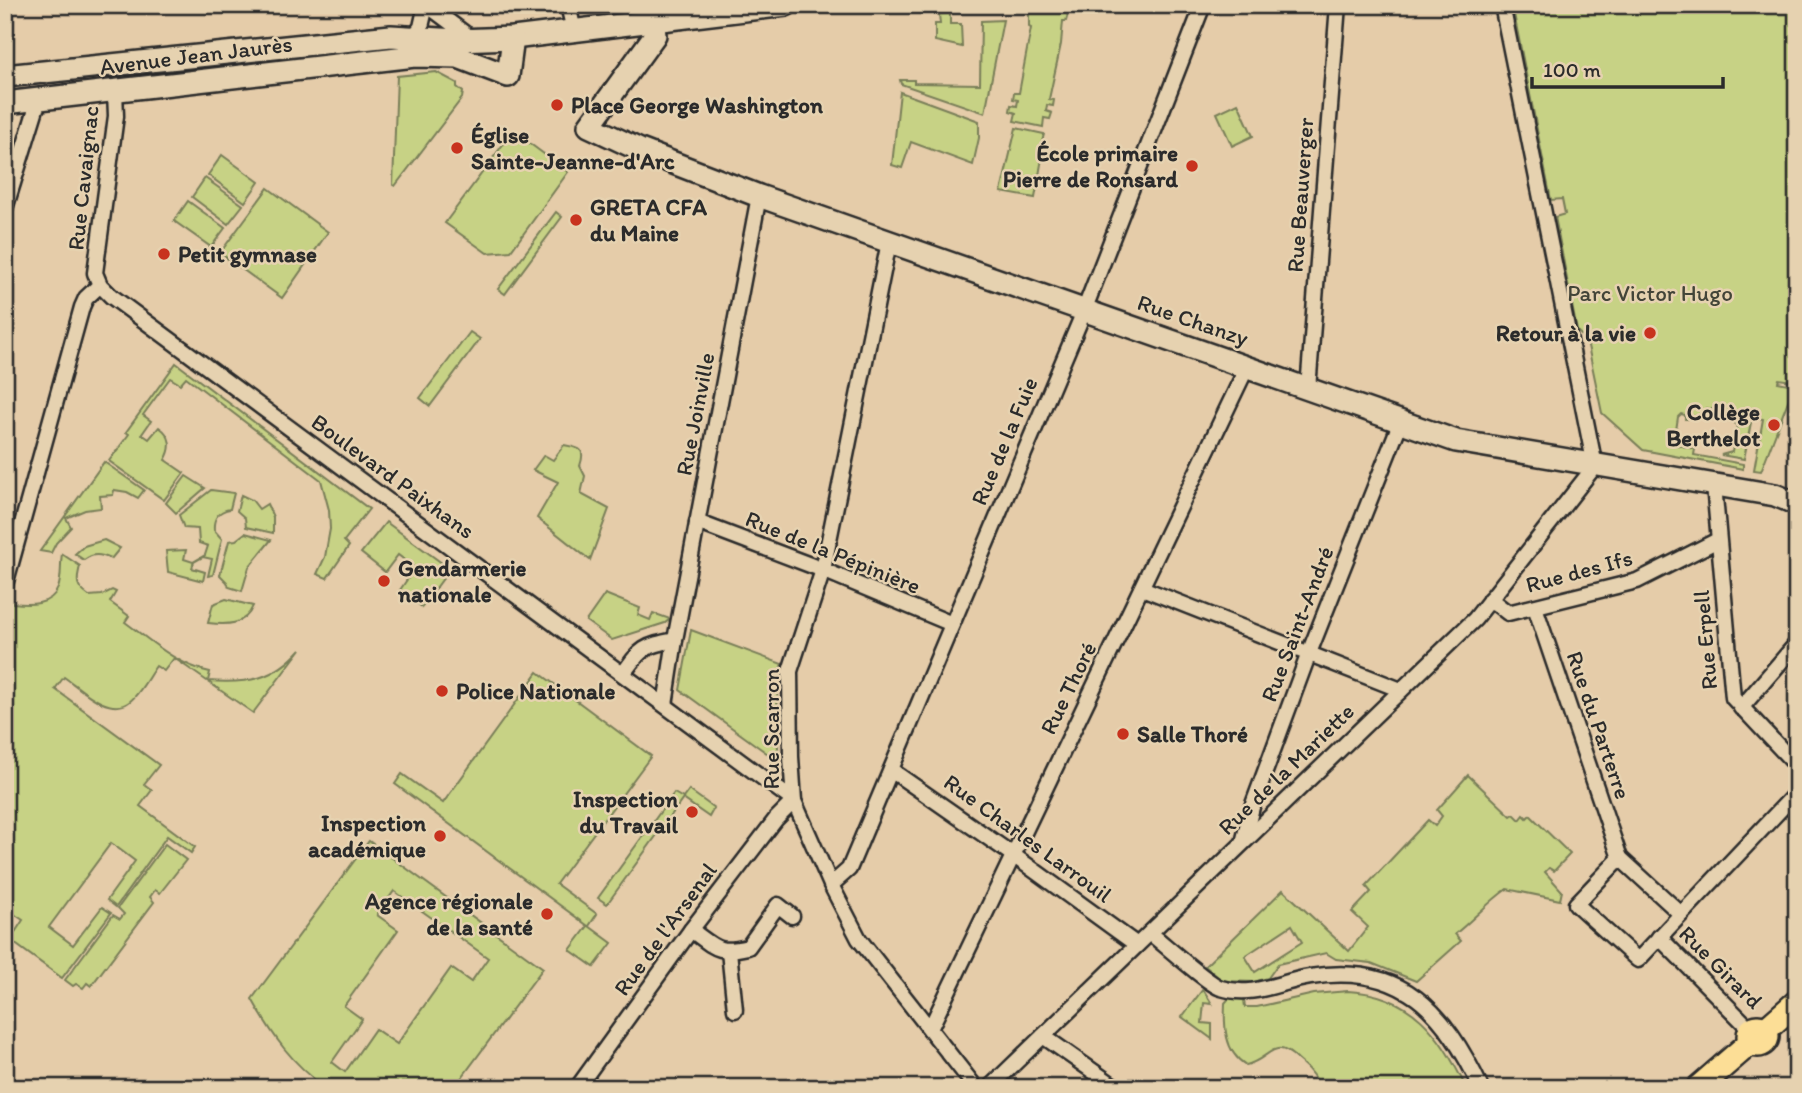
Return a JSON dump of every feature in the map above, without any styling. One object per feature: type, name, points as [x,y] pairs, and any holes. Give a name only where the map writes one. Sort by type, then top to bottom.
[{"type":"main road","points":[[472,39],[513,38],[693,16],[726,9],[786,5]]},
{"type":"main road","name":"Rue Chanzy","points":[[653,21],[655,35],[589,126],[640,150],[759,196],[1456,441],[1775,495],[1797,504]]},
{"type":"main road","name":"Avenue Jean Jaurès","points":[[5,79],[107,65],[391,36],[414,47]]},
{"type":"main road","points":[[414,47],[458,57],[508,76],[513,38]]},
{"type":"main road","name":"Avenue Jean Jaurès","points":[[5,103],[392,58],[414,47],[472,39]]},
{"type":"main road","points":[[1698,1088],[1756,1034],[1797,1002]]},
{"type":"street","points":[[414,47],[427,5],[472,39]]},
{"type":"street","points":[[568,5],[574,31]]},
{"type":"street","name":"Rue de la Fuie","points":[[831,886],[849,869],[891,770],[1084,310],[1203,5]]},
{"type":"street","name":"Rue Beauverger","points":[[1308,388],[1338,5]]},
{"type":"street","points":[[1502,5],[1595,466]]},
{"type":"street","name":"Rue Cavaignac","points":[[100,285],[95,273],[116,116],[115,91]]},
{"type":"street","points":[[5,209],[39,99]]},
{"type":"street","name":"Rue Joinville","points":[[666,705],[675,640],[759,196]]},
{"type":"street","name":"Rue Scarron","points":[[889,242],[823,570],[790,671],[794,801],[831,886],[859,939],[976,1088]]},
{"type":"street","points":[[5,585],[82,307],[86,298],[100,285]]},
{"type":"street","name":"Boulevard Paixhans","points":[[100,285],[111,296],[794,801]]},
{"type":"street","name":"Rue Thoré","points":[[930,1029],[1247,367]]},
{"type":"street","name":"Rue Saint-André","points":[[1242,844],[1247,834],[1249,817],[1308,653],[1401,421]]},
{"type":"street","name":"Rue de la Mariette","points":[[989,1088],[1475,619],[1595,466]]},
{"type":"street","name":"Rue Erpell","points":[[1714,485],[1732,698],[1797,766]]},
{"type":"street","name":"Rue de la Pépinière","points":[[698,522],[952,624]]},
{"type":"street","name":"Rue des Ifs","points":[[1490,599],[1508,613],[1637,581],[1718,540]]},
{"type":"street","points":[[1142,588],[1401,690]]},
{"type":"street","name":"Rue du Parterre","points":[[1535,607],[1620,858]]},
{"type":"street","points":[[623,674],[639,651],[654,644],[675,640]]},
{"type":"street","points":[[1741,708],[1797,643]]},
{"type":"street","name":"Rue Charles Larrouil","points":[[891,770],[1137,945]]},
{"type":"street","points":[[1681,914],[1620,858],[1576,904],[1638,960],[1797,792]]},
{"type":"street","name":"Rue de l'Arsenal","points":[[584,1085],[691,930],[776,819],[794,801]]},
{"type":"street","points":[[691,930],[721,951],[729,951],[748,947],[778,905],[792,916]]},
{"type":"street","points":[[1150,933],[1218,988],[1254,992],[1310,977],[1348,974],[1380,978],[1395,984],[1423,1002],[1441,1021],[1460,1046],[1481,1088]]},
{"type":"street","name":"Rue Girard","points":[[1659,937],[1756,1034]]},
{"type":"street","points":[[729,951],[735,1010]]},
{"type":"street","points":[[1043,1036],[1117,1088]]},
{"type":"green space","name":"Parc Victor Hugo","points":[[1542,5],[1797,5],[1797,366],[1792,381],[1779,379],[1778,382],[1793,385],[1796,380],[1761,471],[1754,470],[1763,419],[1752,417],[1744,459],[1721,455],[1732,452],[1737,426],[1734,422],[1718,419],[1719,411],[1706,408],[1704,418],[1689,416],[1685,419],[1685,415],[1681,414],[1678,417],[1674,444],[1695,449],[1694,455],[1743,464],[1743,469],[1643,450],[1602,413],[1587,341],[1577,331],[1555,217],[1565,214],[1562,199],[1551,200],[1514,14]]},
{"type":"green space","points":[[1065,9],[1068,14],[1066,21],[1063,21],[1049,99],[1054,100],[1053,106],[1047,105],[1046,111],[1052,113],[1050,119],[1044,118],[1043,127],[1014,121],[1016,113],[1010,111],[1011,105],[1017,106],[1018,100],[1013,99],[1014,93],[1019,93],[1031,28],[1029,12]]},
{"type":"green space","points":[[950,13],[950,24],[961,24],[962,47],[935,41],[935,24],[940,24],[939,14]]},
{"type":"green space","points":[[1003,20],[985,113],[901,84],[900,80],[914,80],[914,83],[980,84],[981,21]]},
{"type":"green space","points":[[436,72],[457,83],[457,87],[463,92],[462,98],[395,186],[397,76]]},
{"type":"green space","points":[[900,92],[979,121],[979,138],[973,165],[911,142],[902,168],[892,165]]},
{"type":"green space","points":[[1238,103],[1253,136],[1232,146],[1217,113]]},
{"type":"green space","points":[[1016,128],[1044,134],[1035,198],[1001,192]]},
{"type":"green space","points":[[513,131],[568,172],[511,251],[487,253],[445,223]]},
{"type":"green space","points":[[222,155],[259,182],[245,202],[208,175]]},
{"type":"green space","points":[[205,178],[243,205],[228,224],[192,197]]},
{"type":"green space","points":[[268,188],[328,232],[282,298],[220,253]]},
{"type":"green space","points":[[188,201],[225,228],[211,247],[174,221]]},
{"type":"green space","points":[[556,212],[562,217],[505,294],[498,289]]},
{"type":"green space","points":[[470,332],[480,339],[430,406],[420,398]]},
{"type":"green space","points":[[176,363],[369,509],[344,541],[349,546],[327,578],[317,574],[325,557],[330,529],[329,510],[321,480],[186,377],[180,384],[170,378],[143,415],[151,421],[142,434],[149,439],[159,427],[163,430],[170,442],[165,460],[184,473],[164,500],[109,461],[129,434],[126,432]]},
{"type":"green space","points":[[564,445],[578,448],[582,452],[580,466],[585,476],[581,494],[609,509],[590,560],[537,518],[558,482],[533,470],[544,455],[553,460]]},
{"type":"green space","points":[[104,462],[144,490],[138,498],[127,492],[114,490],[113,495],[100,496],[101,508],[85,510],[66,518],[71,527],[56,543],[51,553],[40,551]]},
{"type":"green space","points":[[186,476],[205,488],[176,513],[166,503]]},
{"type":"green space","points":[[211,490],[234,493],[230,509],[219,514],[214,522],[214,530],[222,539],[213,575],[208,576],[212,559],[203,557],[194,562],[192,568],[205,572],[203,581],[168,572],[166,551],[186,550],[184,559],[193,562],[205,555],[208,546],[199,543],[198,529],[184,528],[179,515]]},
{"type":"green space","points":[[241,495],[252,500],[259,509],[267,504],[273,517],[273,533],[246,527],[245,518],[237,511]]},
{"type":"green space","points":[[386,522],[450,569],[422,607],[400,590],[415,568],[398,555],[385,572],[361,553]]},
{"type":"green space","points":[[245,533],[271,540],[249,567],[242,591],[229,587],[220,575],[229,541],[236,540]]},
{"type":"green space","points":[[104,540],[120,548],[111,559],[97,555],[84,560],[75,554],[84,546]]},
{"type":"green space","points":[[62,554],[80,566],[78,584],[85,593],[89,596],[102,595],[112,590],[116,592],[110,602],[129,616],[125,622],[175,658],[210,672],[208,681],[235,682],[259,678],[281,668],[301,649],[253,713],[174,658],[164,671],[156,666],[137,695],[121,706],[104,704],[64,677],[55,689],[159,765],[144,784],[152,790],[140,806],[195,847],[191,853],[167,836],[116,907],[107,900],[135,861],[111,843],[49,927],[73,945],[102,907],[111,913],[62,978],[10,940],[23,920],[11,912],[5,920],[5,599],[9,594],[13,603],[26,604],[39,603],[50,598],[59,584]]},
{"type":"green space","points":[[605,594],[640,608],[638,615],[650,620],[653,613],[670,619],[612,640],[586,621]]},
{"type":"green space","points":[[226,599],[253,606],[250,613],[240,621],[228,624],[208,623],[213,604]]},
{"type":"green space","points":[[691,630],[782,664],[777,679],[778,751],[768,754],[680,690]]},
{"type":"green space","points":[[538,672],[651,756],[556,884],[597,914],[589,926],[612,943],[594,967],[570,950],[588,926],[395,784],[402,774],[443,803]]},
{"type":"green space","points":[[1468,775],[1511,816],[1514,814],[1520,820],[1524,815],[1527,818],[1530,815],[1570,854],[1554,871],[1549,868],[1545,872],[1562,891],[1560,900],[1507,889],[1455,934],[1461,941],[1416,981],[1371,963],[1336,959],[1326,953],[1278,964],[1268,978],[1254,982],[1223,981],[1205,966],[1283,890],[1349,951],[1368,927],[1352,912],[1371,892],[1366,886],[1428,820],[1435,826],[1442,816],[1437,810]],"holes":[[[1292,925],[1302,942],[1255,972],[1245,956]]]},
{"type":"green space","points":[[689,790],[714,808],[709,817],[683,799],[607,904],[598,898],[674,793],[683,798]]},
{"type":"green space","points":[[369,841],[543,968],[454,1088],[326,1088],[303,1069],[284,1048],[252,999]],"holes":[[[394,891],[488,958],[471,982],[451,968],[397,1044],[375,1029],[345,1072],[332,1062],[362,1019],[344,1006],[398,930],[377,915]]]},
{"type":"green space","points":[[165,844],[186,860],[160,893],[155,890],[150,897],[154,902],[91,986],[87,983],[83,988],[76,984],[73,986],[65,980],[113,915],[120,919],[124,914],[118,908]]},
{"type":"green space","points":[[1203,989],[1212,1004],[1204,1003],[1202,1023],[1212,1024],[1212,1039],[1182,1017]]},
{"type":"green space","points":[[1348,991],[1390,1000],[1421,1020],[1446,1050],[1466,1088],[1313,1088],[1316,1081],[1306,1067],[1283,1049],[1272,1051],[1246,1065],[1233,1053],[1229,1045],[1225,1028],[1225,1003],[1230,997],[1244,1000],[1245,1007],[1257,1007],[1314,994]]},
{"type":"place","name":"Place George Washington","points":[[557,105]]},
{"type":"place","name":"Église Sainte-Jeanne-d'Arc","points":[[457,148]]},
{"type":"place","name":"École primaire Pierre de Ronsard","points":[[1192,166]]},
{"type":"place","name":"GRETA CFA du Maine","points":[[576,220]]},
{"type":"place","name":"Petit gymnase","points":[[164,254]]},
{"type":"place","name":"Retour à la vie","points":[[1650,333]]},
{"type":"place","name":"Collège Berthelot","points":[[1774,425]]},
{"type":"place","name":"Gendarmerie nationale","points":[[384,581]]},
{"type":"place","name":"Police Nationale","points":[[442,691]]},
{"type":"place","name":"Salle Thoré","points":[[1123,734]]},
{"type":"place","name":"Inspection du Travail","points":[[692,812]]},
{"type":"place","name":"Inspection académique","points":[[440,836]]},
{"type":"place","name":"Agence régionale de la santé","points":[[547,914]]}]
